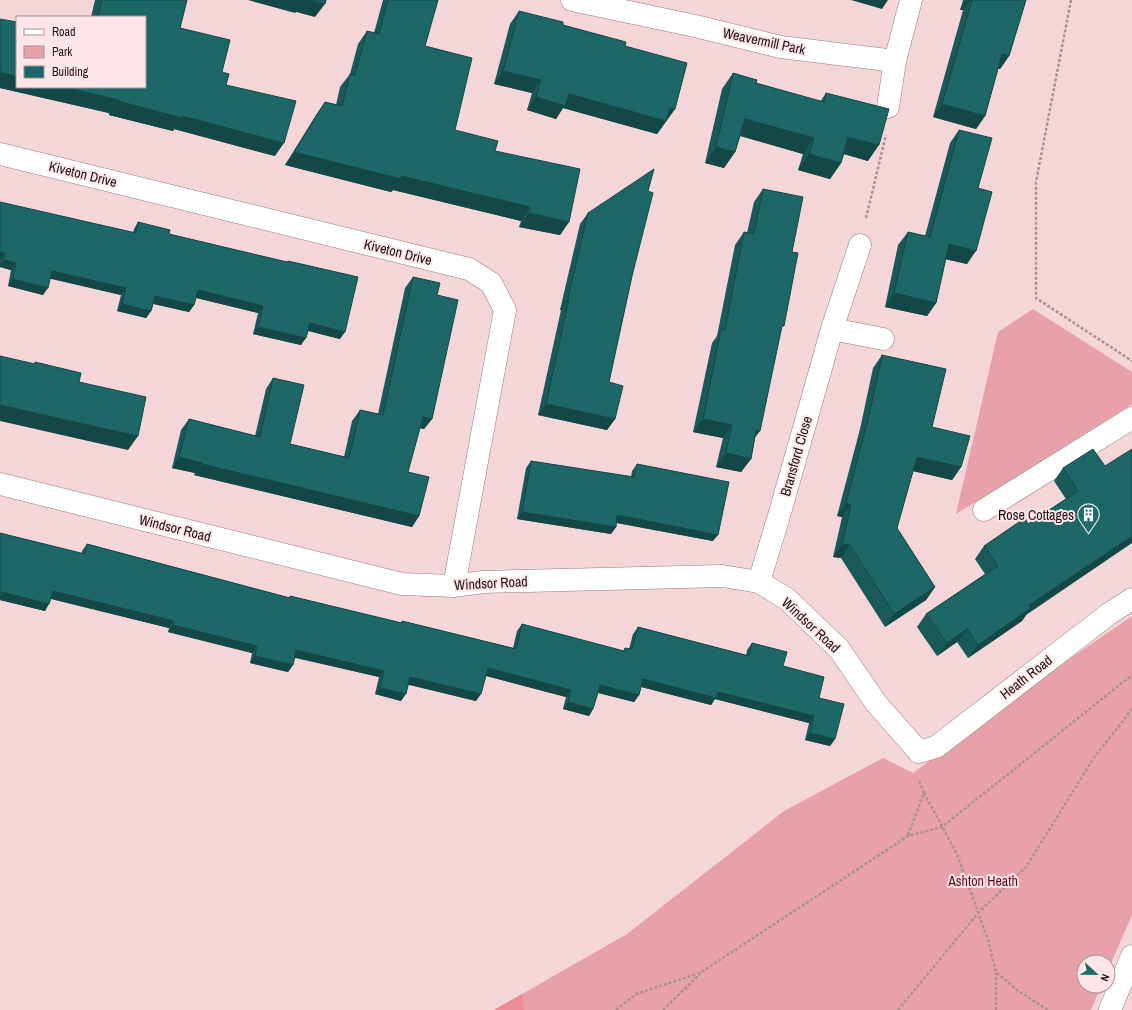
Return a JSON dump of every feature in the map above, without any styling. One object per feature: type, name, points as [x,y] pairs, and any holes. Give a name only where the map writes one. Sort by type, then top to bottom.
[{"type":"street","name":"Weavermill Park","points":[[572,0],[695,26],[781,47],[895,61]]},
{"type":"street","points":[[888,107],[895,61],[911,0]]},
{"type":"street","name":"Kiveton Drive","points":[[0,154],[469,269],[491,283],[505,310],[454,586]]},
{"type":"street","name":"Bransford Close","points":[[759,582],[832,330],[860,245]]},
{"type":"street","points":[[832,330],[883,339]]},
{"type":"street","points":[[984,510],[1132,418]]},
{"type":"street","name":"Windsor Road","points":[[0,484],[402,584],[454,586],[483,582],[722,576],[759,582],[787,599],[839,649],[876,704],[919,752]]},
{"type":"street","name":"Heath Road","points":[[919,752],[936,747],[1110,613],[1132,599]]},
{"type":"street","points":[[1110,1010],[1132,956]]},
{"type":"path","points":[[1072,0],[1036,182],[1036,298],[1132,361]]},
{"type":"path","points":[[860,245],[886,132],[888,107]]},
{"type":"path","points":[[663,1010],[700,973],[908,836],[942,827],[1132,675]]},
{"type":"path","points":[[898,1010],[979,912],[1026,866],[1093,759],[1132,708]]},
{"type":"path","points":[[919,752],[918,779],[957,854],[988,940],[996,972],[996,1010]]},
{"type":"path","points":[[908,836],[924,793]]},
{"type":"path","points":[[996,972],[1017,990],[1048,1010]]},
{"type":"path","points":[[616,1010],[636,994],[700,973]]},
{"type":"green space","points":[[1033,309],[1132,372],[1132,404],[956,514],[998,332]]},
{"type":"green space","name":"Ashton Heath","points":[[1132,616],[1132,915],[1115,954],[1076,954],[1076,994],[1098,994],[1091,1010],[494,1010],[627,934],[784,811],[883,758],[913,773],[1065,662]]},
{"type":"shaded area","points":[[522,994],[524,1010],[494,1010]]},
{"type":"building","points":[[102,0],[187,0],[180,28],[230,40],[222,72],[229,74],[226,85],[296,101],[284,143],[67,88],[146,88],[146,16],[98,16]]},
{"type":"building","points":[[310,0],[326,0],[325,4]]},
{"type":"building","points":[[388,0],[438,0],[425,46],[472,58],[455,130],[498,141],[495,151],[580,169],[569,222],[529,213],[530,207],[401,176],[401,179],[294,152],[325,102],[342,106],[350,74],[355,75],[367,31],[379,34]]},
{"type":"building","points":[[972,0],[1026,0],[1009,56],[1002,54],[985,116],[942,104]]},
{"type":"building","points":[[519,11],[563,22],[563,25],[626,42],[625,46],[687,63],[675,109],[670,108],[666,121],[569,94],[565,106],[536,97],[541,80],[503,71]]},
{"type":"building","points":[[0,19],[16,22],[16,76],[0,72]]},
{"type":"building","points":[[733,73],[757,80],[756,83],[824,102],[826,93],[889,109],[879,145],[848,137],[841,163],[809,154],[814,138],[745,119],[735,152],[716,147]]},
{"type":"building","points":[[959,130],[992,138],[978,188],[992,192],[976,251],[949,244],[936,303],[894,293],[908,232],[930,237]]},
{"type":"building","points":[[654,169],[648,191],[653,193],[632,276],[609,382],[623,386],[615,419],[546,404],[568,298],[588,213]]},
{"type":"building","points":[[763,189],[803,197],[792,252],[798,253],[784,326],[782,326],[760,431],[756,430],[751,459],[726,453],[732,425],[703,419],[721,329],[725,330],[744,232],[754,234]]},
{"type":"building","points":[[0,202],[136,233],[138,222],[170,230],[169,234],[358,277],[345,332],[310,323],[306,338],[258,327],[263,306],[198,290],[194,305],[155,296],[151,311],[122,304],[126,288],[52,271],[48,288],[13,279],[16,263],[4,260],[5,253],[0,252]]},
{"type":"building","points":[[413,277],[440,283],[437,295],[458,300],[432,419],[423,417],[408,472],[429,477],[419,516],[202,464],[179,457],[189,419],[260,437],[273,378],[304,385],[290,444],[349,458],[360,410],[383,415]]},
{"type":"building","points":[[882,355],[946,369],[932,427],[970,436],[961,467],[917,457],[897,528],[935,587],[894,614],[850,545],[842,544],[851,505],[846,503],[869,416]]},
{"type":"building","points":[[0,356],[35,364],[35,362],[81,373],[79,382],[146,397],[138,436],[0,405]]},
{"type":"building","points":[[1093,449],[1105,466],[1132,449],[1132,536],[1029,605],[1031,608],[978,645],[967,629],[947,643],[926,614],[998,566],[984,546],[1025,518],[1028,524],[1078,491],[1063,468]]},
{"type":"building","points":[[531,461],[634,477],[637,464],[729,482],[718,535],[617,515],[616,527],[522,512]]},
{"type":"building","points":[[0,533],[85,554],[87,544],[290,598],[290,596],[402,623],[402,621],[516,649],[522,624],[624,651],[625,648],[632,649],[638,627],[749,656],[752,643],[787,652],[783,666],[824,677],[819,698],[844,704],[835,739],[810,733],[814,716],[718,692],[716,698],[643,679],[639,695],[600,685],[593,709],[568,702],[571,690],[488,668],[481,694],[410,677],[406,694],[380,688],[384,671],[296,650],[293,665],[255,656],[257,646],[173,625],[174,621],[53,591],[49,604],[2,592],[0,599]]},
{"type":"place","name":"Rose Cottages","points":[[1089,534]]}]
